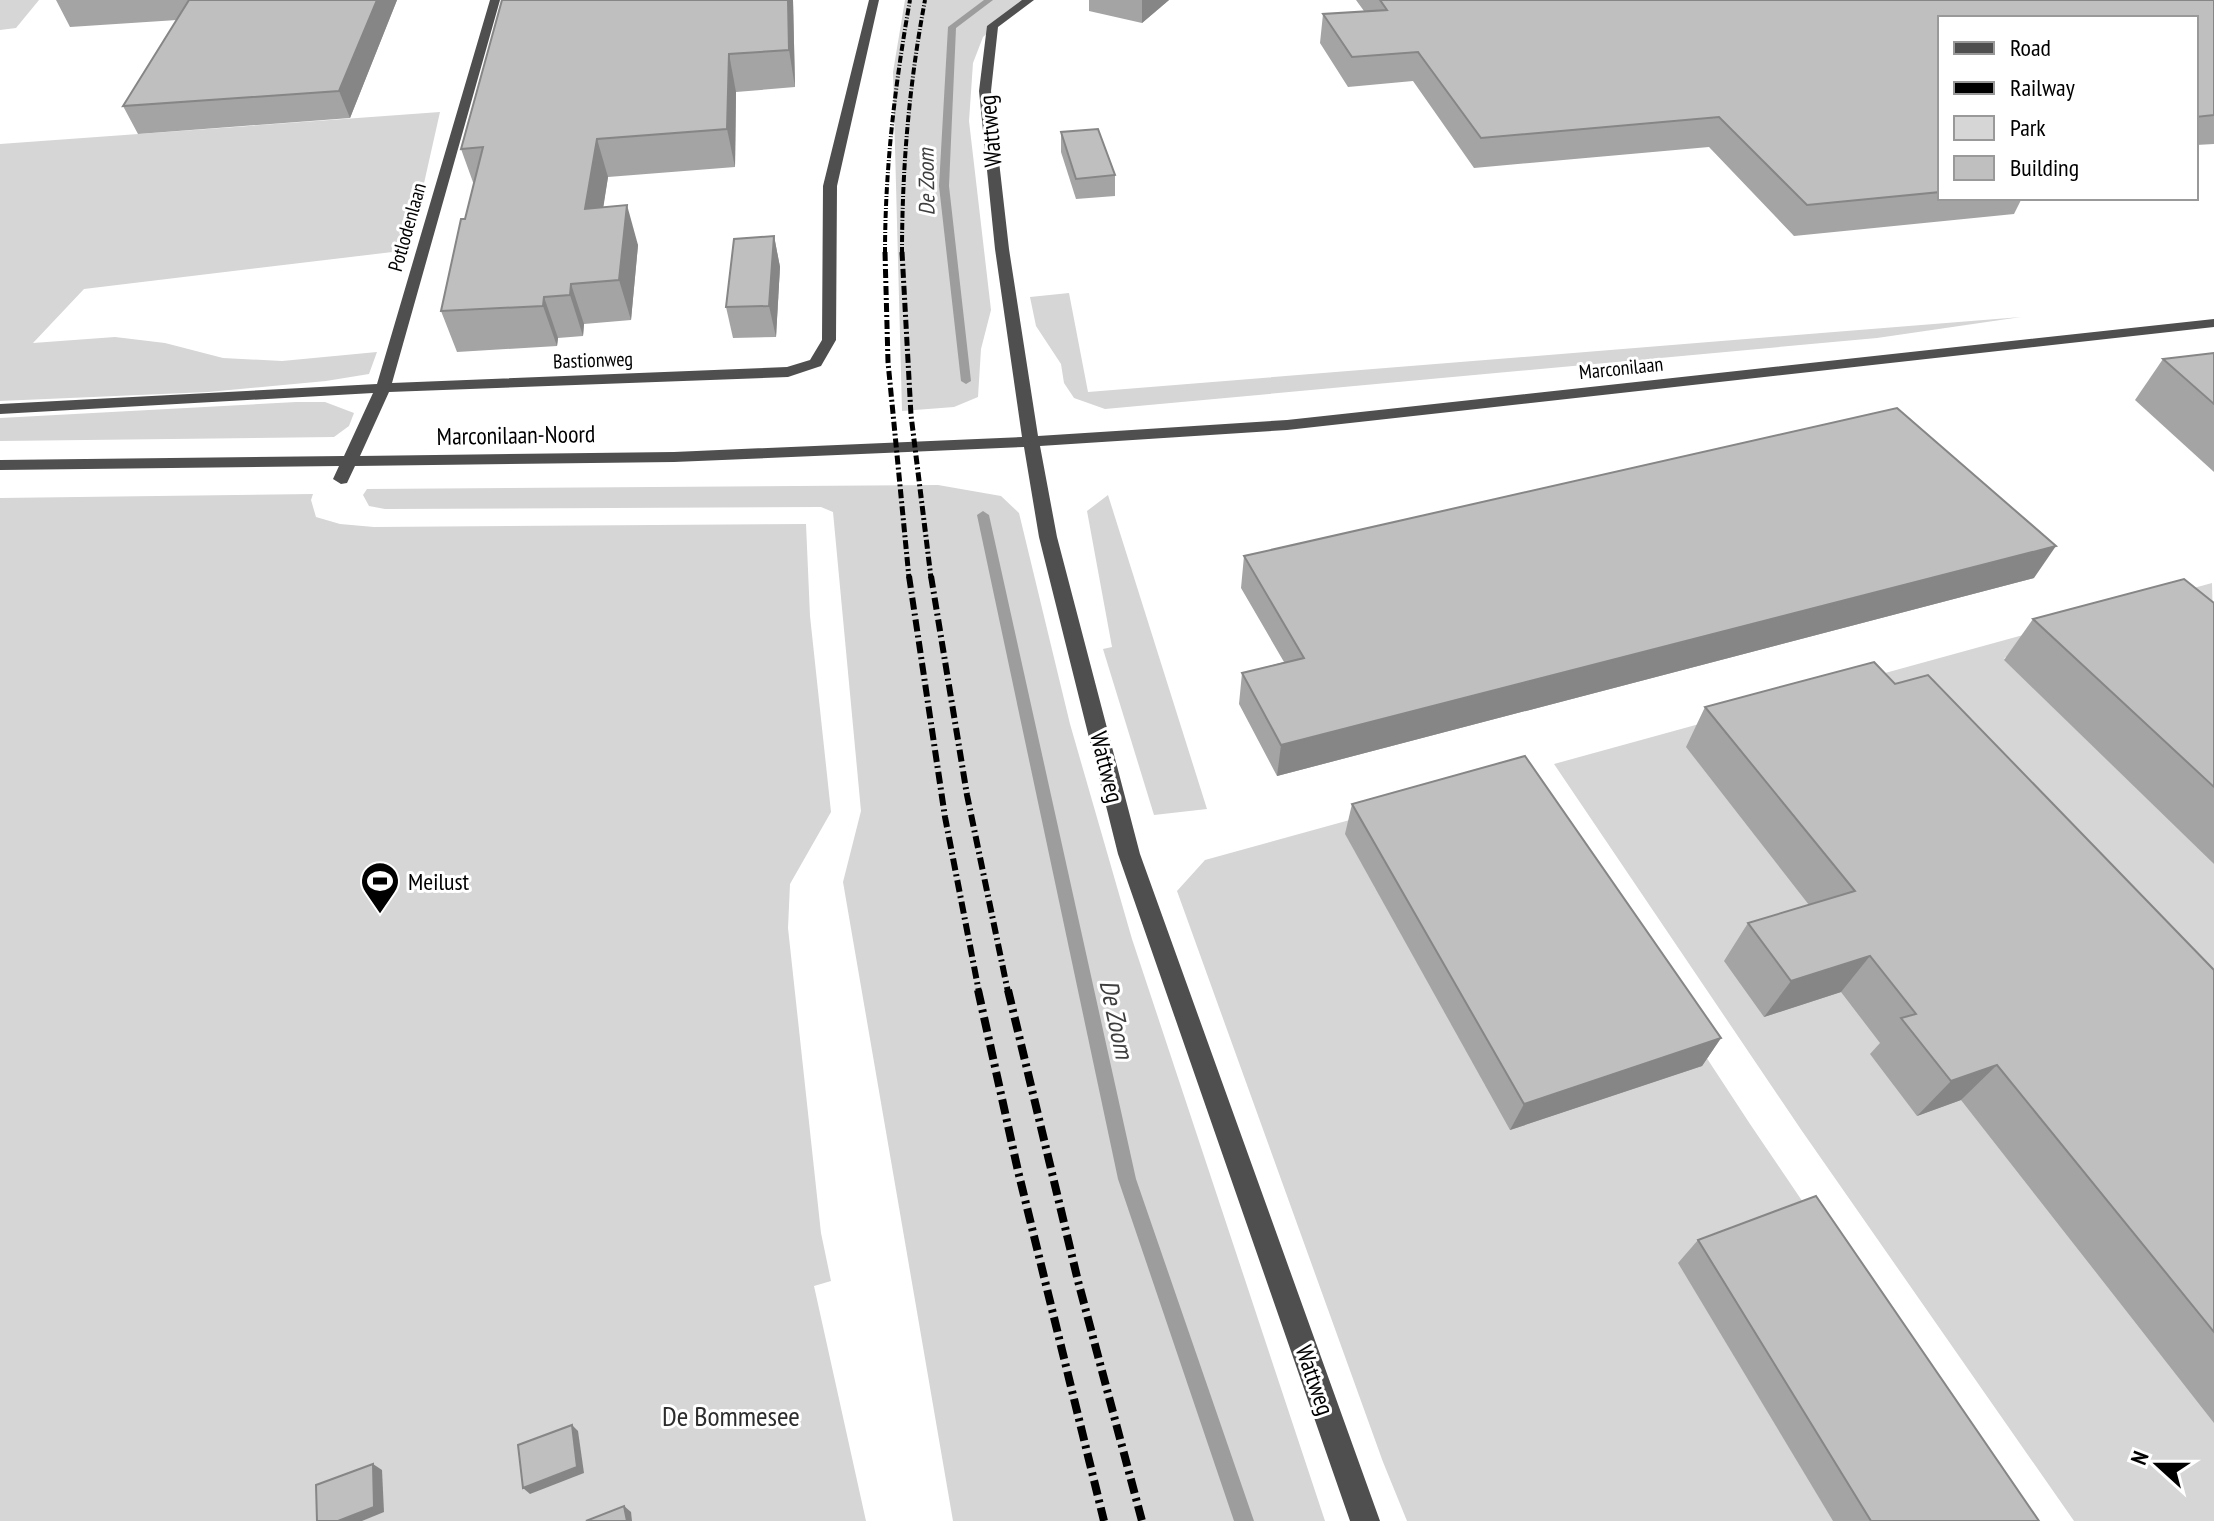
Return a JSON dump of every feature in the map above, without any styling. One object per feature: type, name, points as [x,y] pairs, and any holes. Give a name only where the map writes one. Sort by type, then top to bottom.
[{"type":"street","name":"Potlodenlaan","points":[[341,479],[383,388],[495,0]]},
{"type":"street","name":"Bastionweg","points":[[0,409],[383,388],[788,372],[816,363],[829,340],[830,186],[874,0]]},
{"type":"street","name":"Wattweg","points":[[1029,0],[993,26],[985,91],[1002,249],[1048,537],[1129,854],[1365,1521]]},
{"type":"street","name":"Marconilaan","points":[[1032,441],[1287,425],[2214,323]]},
{"type":"street","name":"Marconilaan-Noord","points":[[0,465],[674,457],[1032,441]]},
{"type":"green space","points":[[0,0],[39,0],[16,28],[0,30]]},
{"type":"green space","points":[[905,0],[1024,0],[983,37],[973,63],[969,121],[991,310],[981,349],[978,397],[954,407],[902,411],[893,72]]},
{"type":"green space","points":[[440,112],[409,250],[84,289],[33,343],[115,337],[165,343],[223,358],[282,361],[377,352],[369,374],[208,392],[0,401],[0,144]]},
{"type":"green space","points":[[1069,293],[1088,392],[2021,317],[1877,338],[1105,409],[1074,398],[1064,383],[1061,364],[1036,326],[1030,297]]},
{"type":"green space","points":[[325,402],[354,413],[349,426],[334,437],[0,441],[0,418]]},
{"type":"green space","points":[[938,485],[1001,496],[1019,513],[1070,724],[1132,939],[1325,1521],[953,1521],[843,882],[861,811],[833,512],[821,507],[385,509],[369,506],[363,495],[367,489]]},
{"type":"green space","name":"Meilust","points":[[313,494],[311,500],[316,517],[340,524],[374,527],[806,524],[810,616],[831,812],[790,884],[788,928],[821,1233],[831,1281],[814,1286],[866,1521],[0,1521],[0,498]]},
{"type":"green space","points":[[1108,495],[1207,809],[1154,815],[1103,649],[1112,647],[1087,511]]},
{"type":"green space","points":[[2212,583],[2214,670],[2152,617],[2004,658],[2214,861],[2214,1521],[2074,1521],[1802,1131],[1554,764]]},
{"type":"green space","points":[[1520,773],[1750,1124],[2019,1521],[1407,1521],[1177,891],[1205,860]]},
{"type":"building","points":[[189,0],[377,0],[339,91],[123,106]]},
{"type":"building","points":[[502,0],[788,0],[789,50],[729,54],[727,129],[597,139],[585,209],[627,205],[619,280],[571,284],[570,295],[544,297],[543,306],[441,311],[461,219],[465,219],[483,147],[461,149]]},
{"type":"building","points":[[1380,0],[2214,0],[2214,115],[2198,117],[2198,16],[1938,16],[1938,192],[1807,205],[1719,117],[1481,138],[1418,52],[1352,57],[1323,14],[1387,10]]},
{"type":"building","points":[[1098,129],[1115,175],[1076,179],[1061,132]]},
{"type":"building","points":[[774,236],[769,306],[726,307],[734,239]]},
{"type":"building","points":[[2214,353],[2214,404],[2163,359]]},
{"type":"building","points":[[1897,408],[2056,546],[1281,745],[1242,673],[1304,658],[1244,556]]},
{"type":"building","points":[[2184,579],[2214,603],[2214,787],[2033,619]]},
{"type":"building","points":[[1874,662],[1895,684],[1928,675],[2214,970],[2214,1332],[1997,1065],[1951,1081],[1901,1018],[1916,1014],[1870,956],[1791,981],[1748,923],[1855,891],[1705,707]]},
{"type":"building","points":[[1525,756],[1721,1038],[1524,1104],[1352,804]]},
{"type":"building","points":[[1816,1196],[2039,1521],[1871,1521],[1698,1240]]},
{"type":"building","points":[[572,1425],[577,1467],[523,1488],[518,1445]]},
{"type":"building","points":[[373,1464],[374,1507],[338,1521],[317,1521],[316,1485]]},
{"type":"building","points":[[624,1506],[627,1521],[586,1521]]},
{"type":"waterway","name":"De Zoom","points":[[966,381],[944,186],[952,27],[989,0]]},
{"type":"waterway","name":"De Zoom","points":[[983,515],[1127,1179],[1244,1521]]},
{"type":"railway","points":[[885,253],[892,126],[910,0]]},
{"type":"railway","points":[[902,252],[908,127],[925,0]]},
{"type":"railway","points":[[902,252],[911,415],[931,578]]},
{"type":"railway","points":[[885,253],[888,362],[909,578]]},
{"type":"railway","points":[[909,576],[945,817],[979,992]]},
{"type":"railway","points":[[931,576],[967,795],[1008,992]]},
{"type":"railway","points":[[978,990],[1018,1171],[1104,1521]]},
{"type":"railway","points":[[1008,990],[1078,1281],[1142,1521]]},
{"type":"place","name":"Meilust","points":[[380,915]]},
{"type":"park label","name":"De Bommesee","points":[[731,1415]]}]
